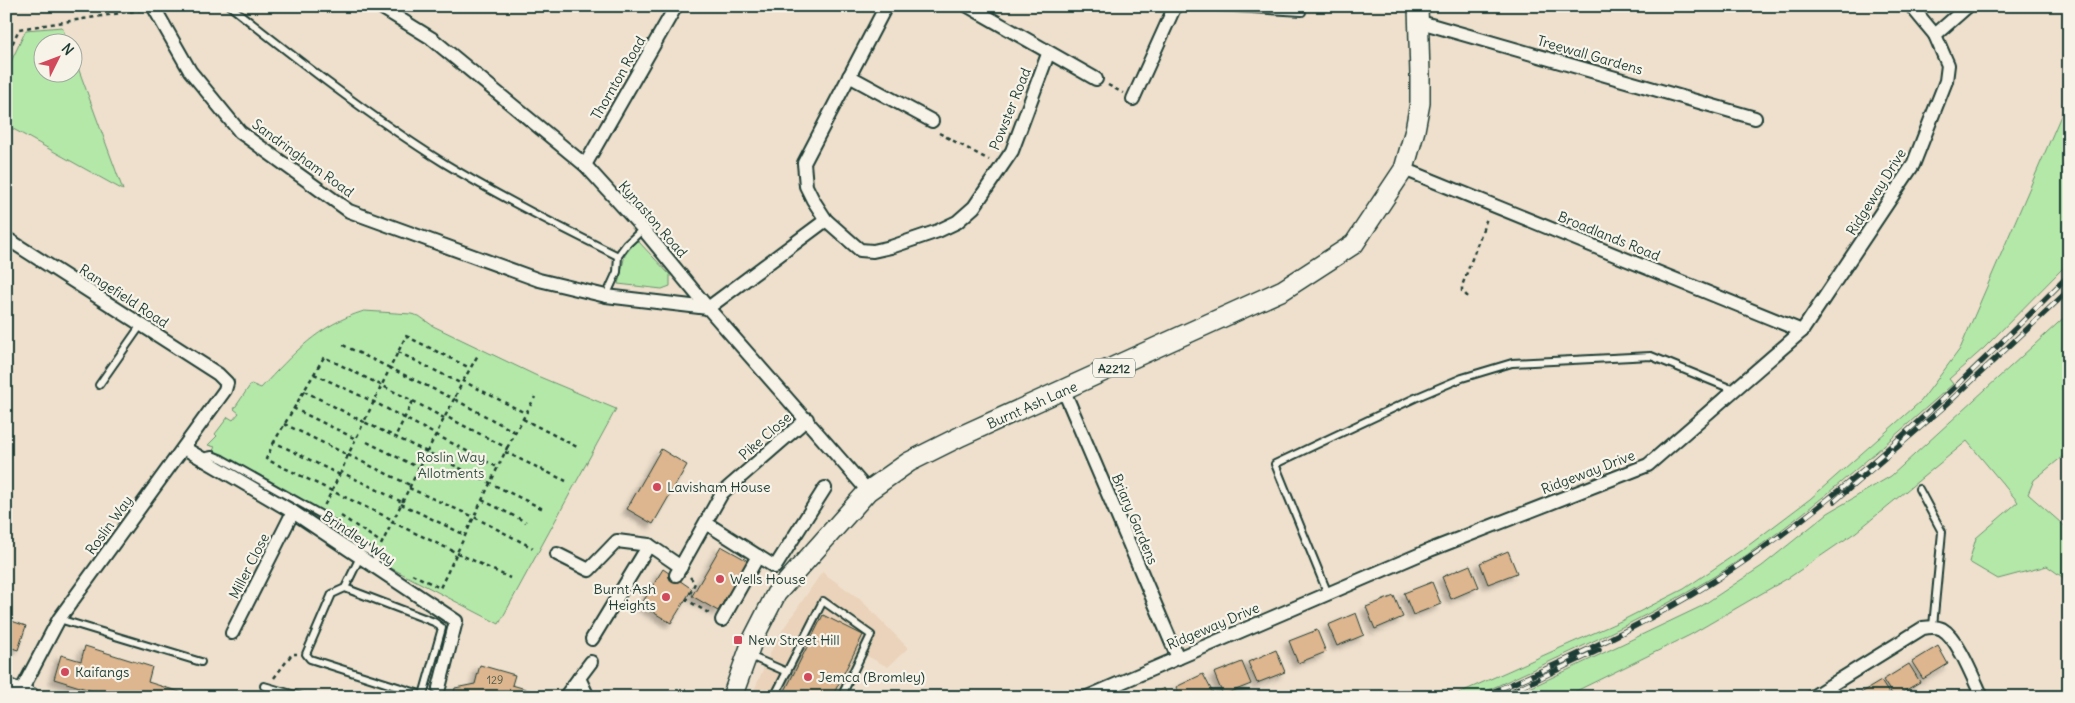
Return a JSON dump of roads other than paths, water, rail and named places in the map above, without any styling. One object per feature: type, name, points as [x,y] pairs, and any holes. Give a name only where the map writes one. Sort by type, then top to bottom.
[{"type":"main road","name":"Burnt Ash Lane","points":[[732,697],[753,639],[776,594],[868,491],[909,462],[1283,290],[1354,244],[1404,168],[1420,103],[1417,14]]},
{"type":"street","name":"Kynaston Road","points":[[379,6],[432,38],[586,165],[643,228],[708,308],[868,491]]},
{"type":"street","name":"Thornton Road","points":[[586,165],[676,6]]},
{"type":"street","name":"Powster Road","points":[[886,6],[804,163],[806,186],[826,220],[860,250],[873,251],[915,240],[957,222],[974,207],[1012,151],[1048,54]]},
{"type":"street","points":[[968,6],[1048,54],[1096,79]]},
{"type":"street","points":[[1133,98],[1175,6]]},
{"type":"street","name":"Ridgeway Drive","points":[[1087,697],[1430,550],[1648,465],[1802,331],[1913,165],[1946,81],[1948,65],[1935,35],[1911,6]]},
{"type":"street","points":[[1935,35],[1968,6]]},
{"type":"street","name":"Sandringham Road","points":[[153,7],[190,71],[240,132],[350,211],[540,280],[606,296],[708,308]]},
{"type":"street","name":"Treewall Gardens","points":[[1417,14],[1755,118]]},
{"type":"street","points":[[848,76],[932,121]]},
{"type":"street","name":"Broadlands Road","points":[[1404,168],[1802,331]]},
{"type":"street","points":[[708,308],[826,220]]},
{"type":"street","name":"Rangefield Road","points":[[6,238],[225,379]]},
{"type":"street","name":"Roslin Way","points":[[19,693],[59,618],[225,390],[225,379]]},
{"type":"street","name":"Briary Gardens","points":[[1064,391],[1178,658]]},
{"type":"street","name":"Pike Close","points":[[650,545],[678,571],[722,494],[807,419]]},
{"type":"street","name":"Brindley Way","points":[[184,448],[197,458],[293,512],[360,558],[376,561],[456,621],[436,694]]},
{"type":"street","points":[[706,523],[775,567],[825,488]]},
{"type":"street","name":"Miller Close","points":[[232,633],[293,512]]},
{"type":"street","points":[[558,554],[589,570],[617,541],[650,545],[592,638]]},
{"type":"street","points":[[722,620],[758,556]]},
{"type":"street","points":[[1812,697],[1923,628],[1933,626],[1943,629],[1957,646],[1982,697]]},
{"type":"street","points":[[566,697],[591,662]]},
{"type":"street","points":[[579,678],[588,697]]},
{"type":"lane","points":[[230,6],[358,105],[445,163],[618,256]]},
{"type":"lane","points":[[1199,6],[1302,12]]},
{"type":"lane","points":[[606,296],[617,272],[618,256],[643,228]]},
{"type":"lane","points":[[99,385],[141,325]]},
{"type":"lane","points":[[1328,594],[1275,464],[1423,394],[1462,378],[1512,363],[1651,356],[1734,390]]},
{"type":"lane","points":[[197,458],[212,455],[222,459],[320,514],[376,561]]},
{"type":"lane","points":[[1919,490],[1942,532],[1933,626]]},
{"type":"lane","points":[[360,558],[345,588],[332,594],[306,654],[310,659],[423,695],[436,694]]},
{"type":"lane","points":[[345,588],[434,622],[442,628],[423,695]]},
{"type":"lane","points":[[774,697],[823,601],[871,635],[841,697]]},
{"type":"lane","points":[[59,618],[201,662]]},
{"type":"lane","points":[[748,656],[787,672]]},
{"type":"lane","points":[[264,686],[302,697]]},
{"type":"railway","points":[[1480,697],[1587,650],[1666,609],[1742,563],[1793,527],[1842,488],[1937,405],[2069,275]]},
{"type":"railway","points":[[1835,501],[1946,405],[2069,290]]},
{"type":"railway","points":[[1500,697],[1599,650]]},
{"type":"place","name":"Lavisham House","points":[[657,487]]},
{"type":"place","name":"Wells House","points":[[720,579]]},
{"type":"place","name":"Burnt Ash Heights","points":[[666,597]]},
{"type":"place","name":"New Street Hill","points":[[738,640]]},
{"type":"place","name":"Kaifangs","points":[[65,672]]},
{"type":"place","name":"Jemca (Bromley)","points":[[808,677]]},
{"type":"park label","name":"Roslin Way Allotments","points":[[451,466]]}]
